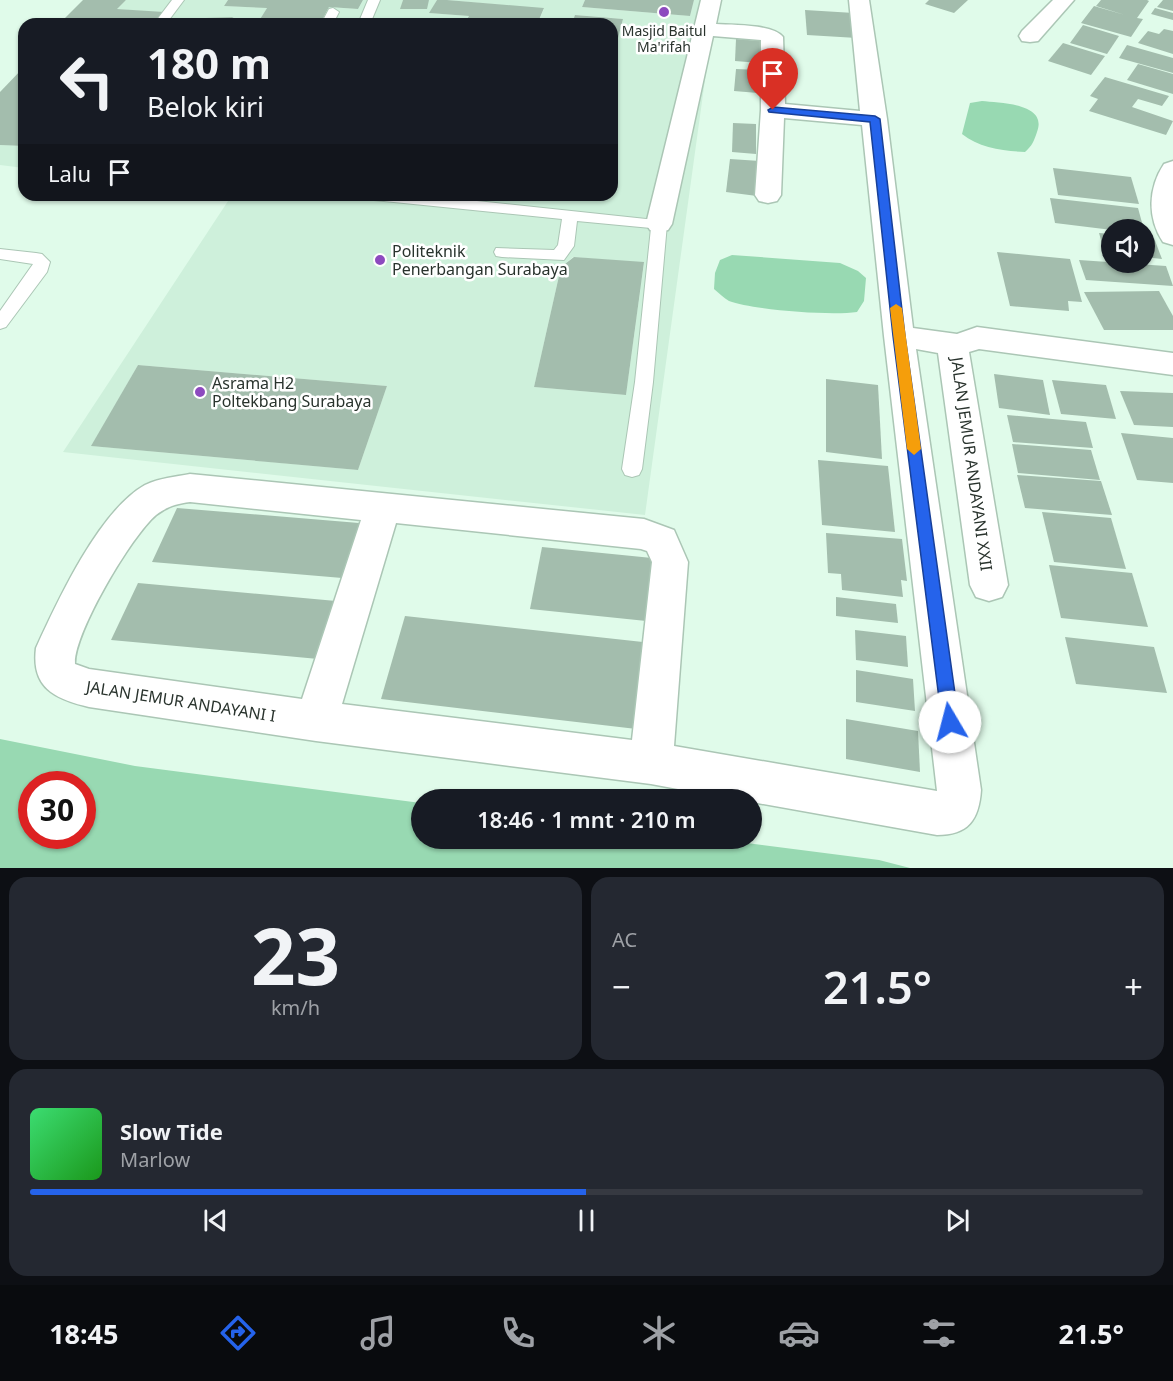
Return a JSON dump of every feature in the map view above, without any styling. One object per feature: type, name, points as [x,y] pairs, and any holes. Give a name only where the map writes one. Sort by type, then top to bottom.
[{"type":"street","points":[[659,224],[711,0]]},
{"type":"street","name":"JALAN JEMUR ANDAYANI I","points":[[651,763],[670,562],[661,541],[644,534],[189,488],[160,494],[140,507],[118,532],[56,648],[54,664],[58,675],[68,683],[315,721],[651,763],[937,813],[951,813],[956,808],[959,790],[899,336],[875,119],[859,0]]},
{"type":"street","points":[[1030,36],[1064,0]]},
{"type":"street","points":[[705,29],[764,34],[772,37],[773,110],[768,195]]},
{"type":"street","points":[[773,110],[875,119]]},
{"type":"street","points":[[1173,169],[1162,195],[1173,236]]},
{"type":"street","points":[[899,336],[958,345]]},
{"type":"street","name":"JALAN JEMUR ANDAYANI XXII","points":[[989,585],[953,354],[958,345],[977,338],[1173,364]]},
{"type":"street","points":[[315,721],[382,507]]},
{"type":"lane","points":[[164,18],[178,0]]},
{"type":"lane","points":[[366,18],[374,0]]},
{"type":"lane","points":[[330,18],[333,12]]},
{"type":"lane","points":[[433,201],[659,224],[643,396],[632,469]]},
{"type":"lane","points":[[502,252],[558,256],[566,246],[570,215]]},
{"type":"lane","points":[[0,254],[36,258],[42,262],[41,268],[0,323]]},
{"type":"shaded area","points":[[126,0],[228,0],[224,6],[267,8],[261,18],[158,18],[163,13],[117,9]]},
{"type":"shaded area","name":"Politeknik Penerbangan Surabaya","points":[[363,0],[403,0],[401,8],[437,0],[430,13],[469,16],[468,18],[323,18],[329,7],[358,9]]},
{"type":"shaded area","name":"Politeknik Penerbangan Surabaya","points":[[447,0],[585,0],[582,7],[690,16],[694,0],[716,0],[645,515],[63,452],[228,201],[618,201],[618,37],[623,19],[576,15],[575,18],[540,18],[544,9]],"holes":[[[573,257],[644,263],[626,395],[534,387],[561,267]],[[138,365],[387,386],[358,470],[92,446]]]},
{"type":"shaded area","points":[[0,145],[18,146],[18,167],[0,165]]},
{"type":"green space","points":[[982,101],[1020,106],[1036,115],[1039,122],[1037,132],[1025,152],[984,146],[962,134],[970,103]]},
{"type":"green space","points":[[732,255],[840,263],[858,271],[866,278],[864,301],[857,312],[829,313],[773,309],[729,301],[714,289],[715,273],[720,260]]},
{"type":"green space","points":[[0,739],[135,766],[411,802],[411,849],[762,849],[762,845],[879,860],[910,868],[0,868]]},
{"type":"building","points":[[83,0],[126,0],[117,9],[164,12],[158,18],[65,18]]},
{"type":"building","points":[[228,0],[363,0],[358,9],[329,7],[323,18],[261,18],[267,8],[224,6]]},
{"type":"building","points":[[403,0],[429,0],[427,9],[400,9]]},
{"type":"building","points":[[437,0],[544,8],[540,18],[468,18],[469,16],[429,13]]},
{"type":"building","name":"Masjid Baitul Ma'rifah","points":[[585,0],[694,0],[690,16],[582,7]]},
{"type":"building","points":[[929,0],[968,0],[954,13],[925,4]]},
{"type":"building","points":[[1101,0],[1149,1],[1137,18],[1143,19],[1131,37],[1081,23],[1094,6],[1125,15],[1096,6]]},
{"type":"building","points":[[1163,0],[1173,0],[1173,11],[1157,7]]},
{"type":"building","points":[[1155,8],[1173,13],[1173,20],[1151,14]]},
{"type":"building","points":[[805,10],[854,13],[857,38],[807,35]]},
{"type":"building","points":[[575,15],[611,18],[574,18]]},
{"type":"building","points":[[618,19],[623,19],[618,38]]},
{"type":"building","points":[[1083,25],[1119,36],[1107,54],[1070,43]]},
{"type":"building","points":[[1164,29],[1173,31],[1173,54],[1138,43],[1148,31],[1159,34]]},
{"type":"building","points":[[736,39],[760,41],[760,63],[735,61]]},
{"type":"building","points":[[1063,43],[1105,56],[1091,75],[1048,61]]},
{"type":"building","points":[[1127,45],[1173,58],[1173,73],[1119,58]]},
{"type":"building","points":[[1138,64],[1173,74],[1173,94],[1127,80]]},
{"type":"building","points":[[736,69],[759,70],[758,93],[734,91]]},
{"type":"building","points":[[18,73],[18,146],[0,145],[0,92]]},
{"type":"building","points":[[1105,77],[1169,96],[1162,106],[1138,99],[1132,107],[1173,121],[1166,135],[1089,111],[1098,99],[1090,96]]},
{"type":"building","points":[[733,123],[756,124],[756,154],[732,152]]},
{"type":"building","points":[[730,159],[760,161],[757,196],[726,192]]},
{"type":"building","points":[[1053,168],[1131,177],[1139,204],[1058,195]]},
{"type":"building","points":[[1050,198],[1138,208],[1141,219],[1101,219],[1101,229],[1055,223]]},
{"type":"building","points":[[1155,241],[1162,259],[1155,258]]},
{"type":"building","points":[[997,252],[1070,259],[1082,302],[1068,301],[1069,311],[1010,306]]},
{"type":"building","points":[[574,257],[644,262],[626,395],[534,387],[561,267]]},
{"type":"building","points":[[1079,260],[1101,262],[1101,273],[1155,273],[1155,265],[1166,266],[1173,286],[1086,280]]},
{"type":"building","points":[[1159,291],[1173,316],[1173,330],[1104,330],[1084,292]]},
{"type":"building","points":[[138,365],[387,386],[358,470],[91,446]]},
{"type":"building","points":[[994,374],[1043,380],[1050,415],[999,408]]},
{"type":"building","points":[[826,379],[878,385],[882,459],[826,452]]},
{"type":"building","points":[[1052,380],[1106,385],[1116,419],[1061,414]]},
{"type":"building","points":[[1120,391],[1173,393],[1173,427],[1134,425]]},
{"type":"building","points":[[1007,415],[1086,422],[1093,448],[1013,442]]},
{"type":"building","points":[[1121,433],[1173,438],[1173,483],[1137,480]]},
{"type":"building","points":[[1012,444],[1091,450],[1100,480],[1018,473]]},
{"type":"building","points":[[818,460],[888,466],[895,532],[822,525]]},
{"type":"building","points":[[1017,475],[1101,481],[1112,515],[1025,508]]},
{"type":"building","points":[[177,508],[371,524],[354,579],[152,562]]},
{"type":"building","points":[[1042,512],[1111,518],[1126,569],[1054,562]]},
{"type":"building","points":[[826,533],[902,539],[907,581],[901,580],[903,597],[842,590],[841,574],[828,573]]},
{"type":"building","points":[[542,547],[662,559],[656,622],[530,609]]},
{"type":"building","points":[[1049,565],[1132,573],[1148,627],[1061,618]]},
{"type":"building","points":[[138,583],[347,602],[329,660],[111,640]]},
{"type":"building","points":[[836,597],[896,604],[898,623],[836,616]]},
{"type":"building","points":[[405,616],[652,643],[645,730],[381,699]]},
{"type":"building","points":[[855,630],[906,636],[908,667],[856,660]]},
{"type":"building","points":[[1065,637],[1154,647],[1167,693],[1076,684]]},
{"type":"building","points":[[856,670],[913,679],[915,711],[856,702]]},
{"type":"building","points":[[846,719],[918,731],[920,772],[846,759]]},
{"type":"slow traffic","points":[[896,308],[914,449]]},
{"type":"place","name":"Masjid Baitul Ma'rifah","points":[[664,12]]},
{"type":"place","name":"Politeknik Penerbangan Surabaya","points":[[380,260]]},
{"type":"place","name":"Asrama H2 Poltekbang Surabaya","points":[[200,392]]},
{"type":"route","points":[[773,110],[875,119],[899,336],[950,722]]}]
